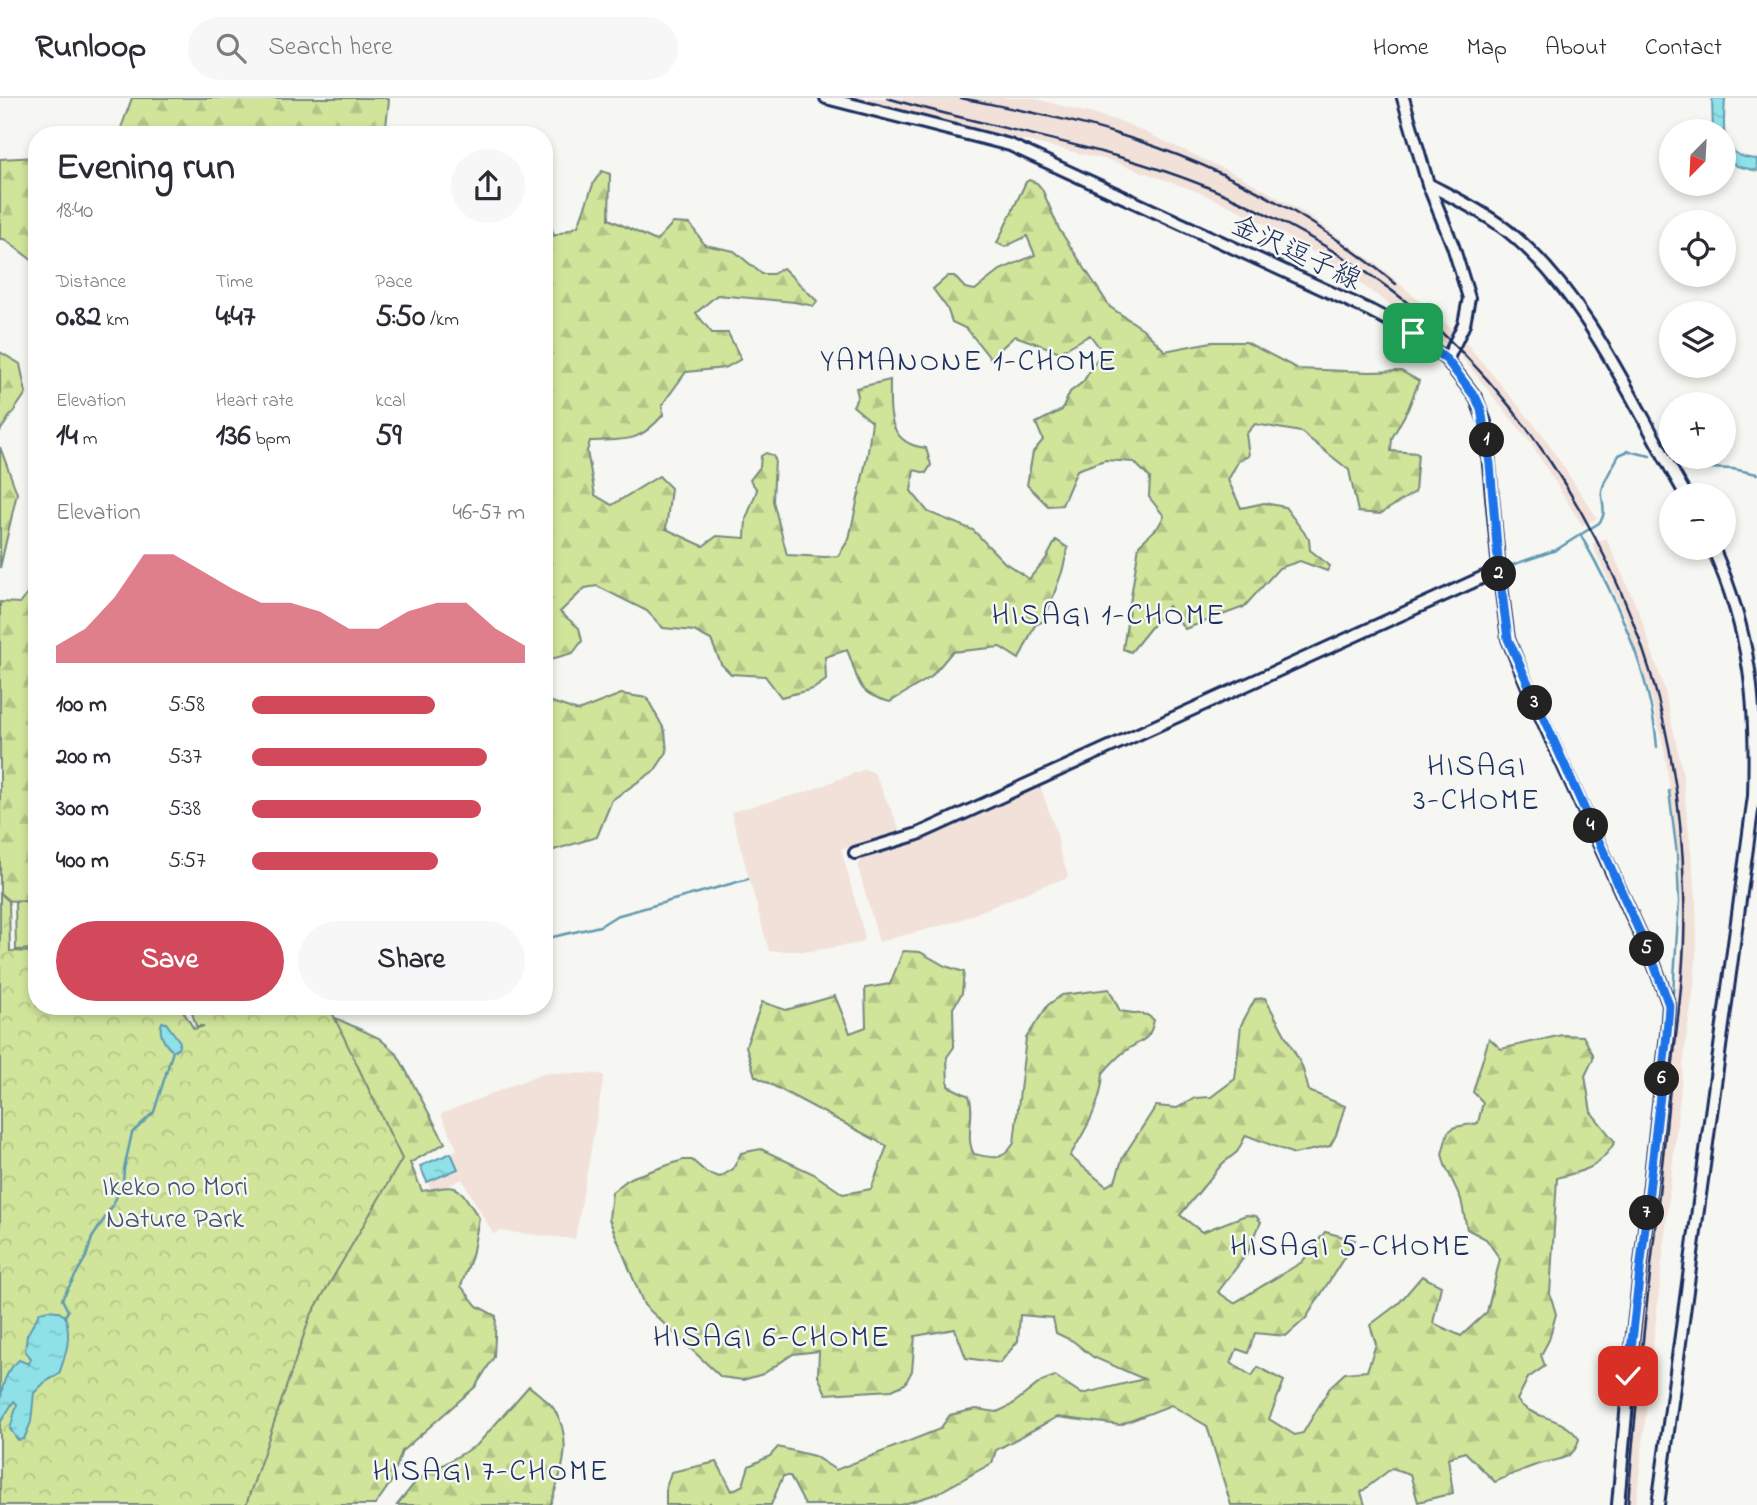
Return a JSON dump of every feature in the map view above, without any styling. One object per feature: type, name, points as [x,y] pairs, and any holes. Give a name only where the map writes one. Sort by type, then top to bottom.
[{"type":"main road","name":"金沢逗子線","points":[[826,98],[1010,145],[1371,311],[1413,333],[1447,360],[1476,398],[1485,422],[1508,639],[1654,964],[1669,1005],[1633,1334],[1618,1505]]},
{"type":"main road","points":[[1403,98],[1428,184],[1453,246],[1469,298],[1464,324],[1447,360]]},
{"type":"main road","points":[[1428,184],[1495,222],[1543,264],[1582,314],[1679,483]]},
{"type":"main road","points":[[1658,1505],[1754,836],[1756,743],[1752,679],[1748,651],[1733,596],[1718,560]]},
{"type":"main road","points":[[855,853],[918,834],[1499,570]]},
{"type":"shaded area","points":[[845,98],[1033,98],[1125,123],[1242,177],[1306,214],[1378,265],[1454,331],[1453,335],[1447,345],[1294,240],[1241,211],[1196,191],[1112,161]]},
{"type":"shaded area","points":[[1465,342],[1542,434],[1597,518],[1582,525],[1530,442],[1459,354]]},
{"type":"shaded area","points":[[1606,538],[1639,612],[1664,688],[1682,770],[1696,900],[1694,986],[1636,1505],[1625,1505],[1628,1457],[1682,942],[1679,856],[1664,748],[1650,692],[1625,617],[1592,544]]},
{"type":"shaded area","points":[[865,769],[874,773],[901,832],[841,849],[865,938],[861,943],[811,951],[769,951],[731,812],[806,792]]},
{"type":"shaded area","points":[[1040,786],[1058,837],[1059,850],[1068,874],[1066,879],[1047,884],[957,921],[879,942],[858,867],[862,857],[910,844]]},
{"type":"shaded area","points":[[543,1073],[604,1076],[575,1239],[499,1231],[493,1234],[462,1179],[433,1193],[421,1170],[457,1149],[441,1114]]},
{"type":"green space","points":[[132,98],[389,100],[386,126],[122,126]]},
{"type":"green space","points":[[28,157],[28,257],[4,239],[0,239],[0,159]]},
{"type":"green space","points":[[602,171],[610,174],[609,219],[656,241],[673,223],[690,224],[705,245],[734,251],[762,274],[773,274],[783,268],[817,301],[814,306],[717,295],[696,313],[712,333],[728,333],[741,359],[725,368],[686,372],[662,405],[663,415],[646,431],[622,440],[590,441],[587,451],[595,495],[612,505],[659,476],[671,488],[666,529],[703,546],[717,536],[745,538],[746,519],[757,490],[750,480],[760,467],[761,456],[766,453],[775,459],[773,501],[787,555],[838,556],[849,539],[872,422],[853,406],[858,396],[856,388],[890,380],[891,414],[897,433],[903,440],[926,448],[931,465],[926,473],[914,470],[911,491],[928,512],[973,530],[1004,562],[1029,579],[1046,559],[1056,540],[1068,548],[1044,621],[1035,625],[1019,659],[1000,647],[952,652],[931,677],[890,702],[864,689],[847,650],[825,657],[826,680],[813,689],[781,697],[765,676],[731,674],[721,664],[711,640],[694,631],[663,628],[647,611],[597,586],[585,588],[560,612],[579,628],[582,641],[573,653],[553,659],[553,233],[554,236],[578,226],[594,182]]},
{"type":"green space","points":[[1029,180],[1042,189],[1059,229],[1110,307],[1143,329],[1165,351],[1211,342],[1246,342],[1298,369],[1401,371],[1419,381],[1392,438],[1391,451],[1418,453],[1415,492],[1380,514],[1358,512],[1349,470],[1301,432],[1255,424],[1246,434],[1249,456],[1239,460],[1228,480],[1241,508],[1264,503],[1285,507],[1309,539],[1310,550],[1330,566],[1327,571],[1300,561],[1279,568],[1244,607],[1185,629],[1168,606],[1131,652],[1123,649],[1139,545],[1158,527],[1164,516],[1149,497],[1150,478],[1134,462],[1105,460],[1077,470],[1062,505],[1048,506],[1027,485],[1033,452],[1043,440],[1036,423],[1062,410],[1070,392],[1083,382],[1102,351],[1090,335],[1060,352],[1015,336],[990,358],[967,329],[952,322],[947,308],[933,289],[948,276],[954,276],[965,288],[975,290],[1000,270],[1035,255],[1027,236],[1005,247],[997,243]]},
{"type":"green space","points":[[0,352],[20,364],[26,393],[0,431]]},
{"type":"green space","points":[[0,447],[17,493],[0,568]]},
{"type":"green space","points":[[28,593],[28,900],[0,901],[0,602],[20,603]]},
{"type":"green space","points":[[621,694],[647,698],[665,731],[667,752],[655,770],[612,800],[597,837],[553,850],[553,702],[578,711]]},
{"type":"green space","name":"Ikeko no Mori Nature Park","points":[[0,893],[9,901],[10,951],[28,952],[28,1015],[185,1015],[194,1029],[204,1026],[196,1026],[193,1015],[333,1015],[402,1159],[310,1317],[246,1505],[0,1505]]},
{"type":"green space","points":[[15,901],[28,901],[28,949],[16,950]]},
{"type":"green space","points":[[903,951],[920,952],[945,966],[964,972],[962,993],[953,1008],[954,1047],[947,1057],[948,1086],[969,1096],[970,1140],[974,1154],[1001,1156],[1014,1143],[1026,1038],[1048,1005],[1062,995],[1109,989],[1120,1011],[1147,1015],[1154,1020],[1147,1037],[1121,1054],[1103,1073],[1096,1106],[1070,1156],[1106,1186],[1115,1181],[1123,1157],[1156,1106],[1177,1108],[1195,1098],[1211,1097],[1235,1079],[1241,1025],[1255,999],[1265,998],[1302,1066],[1309,1091],[1345,1106],[1336,1135],[1330,1146],[1294,1154],[1246,1135],[1237,1152],[1222,1164],[1180,1215],[1202,1232],[1246,1215],[1256,1216],[1261,1222],[1248,1252],[1218,1292],[1234,1303],[1302,1262],[1325,1232],[1355,1240],[1306,1318],[1286,1336],[1255,1333],[1248,1353],[1237,1349],[1231,1363],[1252,1376],[1258,1367],[1284,1381],[1269,1419],[1295,1435],[1303,1433],[1331,1386],[1345,1373],[1367,1371],[1376,1344],[1370,1325],[1399,1303],[1422,1276],[1441,1286],[1433,1323],[1461,1336],[1487,1312],[1500,1259],[1486,1239],[1467,1229],[1461,1199],[1442,1154],[1448,1132],[1455,1127],[1478,1123],[1483,1102],[1473,1092],[1489,1038],[1501,1049],[1562,1035],[1583,1036],[1593,1054],[1585,1076],[1591,1112],[1615,1142],[1590,1168],[1557,1178],[1550,1294],[1556,1314],[1549,1340],[1541,1355],[1545,1366],[1528,1378],[1517,1400],[1531,1411],[1572,1431],[1579,1439],[1573,1452],[1495,1482],[1465,1452],[1448,1458],[1453,1493],[1418,1502],[1410,1474],[1392,1468],[1361,1492],[1365,1505],[1231,1505],[1207,1426],[1171,1405],[1120,1425],[1057,1417],[996,1450],[992,1463],[936,1494],[901,1505],[805,1505],[790,1476],[783,1476],[771,1505],[666,1505],[666,1488],[671,1472],[717,1462],[732,1491],[743,1485],[749,1466],[770,1456],[778,1447],[814,1456],[836,1470],[940,1429],[950,1415],[976,1409],[997,1412],[1010,1406],[1042,1381],[1055,1376],[1082,1394],[1144,1379],[1093,1357],[1073,1341],[1056,1333],[1053,1318],[1020,1315],[1018,1341],[1000,1363],[966,1358],[955,1329],[915,1336],[912,1371],[905,1384],[892,1390],[826,1394],[818,1376],[819,1351],[793,1354],[763,1374],[743,1380],[721,1377],[644,1305],[609,1219],[612,1192],[630,1178],[683,1160],[692,1160],[707,1173],[720,1177],[733,1169],[741,1153],[761,1149],[814,1174],[843,1194],[871,1189],[887,1146],[755,1076],[746,1046],[762,1002],[786,1010],[835,996],[850,1033],[866,1027],[865,988],[890,984]]},
{"type":"green space","points":[[331,1016],[379,1038],[397,1054],[445,1143],[410,1163],[422,1191],[445,1187],[457,1189],[479,1218],[472,1256],[461,1286],[477,1306],[496,1316],[494,1357],[475,1387],[402,1451],[391,1482],[375,1505],[149,1505]]},
{"type":"green space","points":[[529,1386],[554,1409],[564,1433],[562,1469],[550,1505],[397,1505],[417,1480],[477,1445]]},
{"type":"water","points":[[1712,98],[1725,98],[1724,119],[1713,119]]},
{"type":"water","points":[[1736,153],[1757,159],[1757,171],[1737,166]]},
{"type":"water","points":[[162,1022],[166,1023],[180,1042],[178,1049],[173,1051],[165,1042],[161,1034]]},
{"type":"water","points":[[451,1153],[458,1169],[427,1182],[420,1166]]},
{"type":"water","points":[[48,1310],[65,1316],[68,1331],[66,1352],[59,1374],[34,1393],[31,1422],[24,1439],[18,1440],[10,1429],[17,1404],[14,1401],[0,1423],[2,1388],[8,1373],[19,1360],[29,1364],[31,1358],[25,1351],[27,1335],[40,1312]]},
{"type":"waterway","points":[[1506,567],[1556,550],[1599,523],[1604,512],[1603,487],[1619,455],[1628,451],[1650,456]]},
{"type":"waterway","points":[[1733,469],[1757,474]]},
{"type":"waterway","points":[[1580,534],[1630,637],[1647,692],[1657,747]]},
{"type":"waterway","points":[[1669,791],[1677,854],[1679,902],[1673,994]]},
{"type":"waterway","points":[[553,937],[600,926],[616,916],[748,879]]},
{"type":"waterway","points":[[65,1316],[68,1311],[62,1299],[123,1183],[132,1133],[154,1112],[173,1051]]},
{"type":"railway","points":[[887,98],[1150,166],[1235,199],[1315,240],[1392,291],[1438,329],[1516,414],[1581,511],[1608,563],[1650,672],[1673,769],[1683,873],[1684,947],[1680,1000],[1641,1356],[1628,1505]]},
{"type":"railway","points":[[961,98],[1098,128],[1192,161],[1299,215],[1365,259],[1396,284]]},
{"type":"district","name":"YAMANONE 1-CHOME","points":[[969,360]]},
{"type":"district","name":"HISAGI 1-CHOME","points":[[1109,614]]},
{"type":"district","name":"HISAGI 3-CHOME","points":[[1477,782]]},
{"type":"district","name":"HISAGI 5-CHOME","points":[[1351,1245]]},
{"type":"district","name":"HISAGI 6-CHOME","points":[[772,1336]]},
{"type":"district","name":"HISAGI 7-CHOME","points":[[491,1470]]},
{"type":"route","points":[[1413,333],[1447,360],[1476,398],[1481,409],[1490,464],[1508,639],[1654,964],[1669,1005],[1628,1376]]}]
